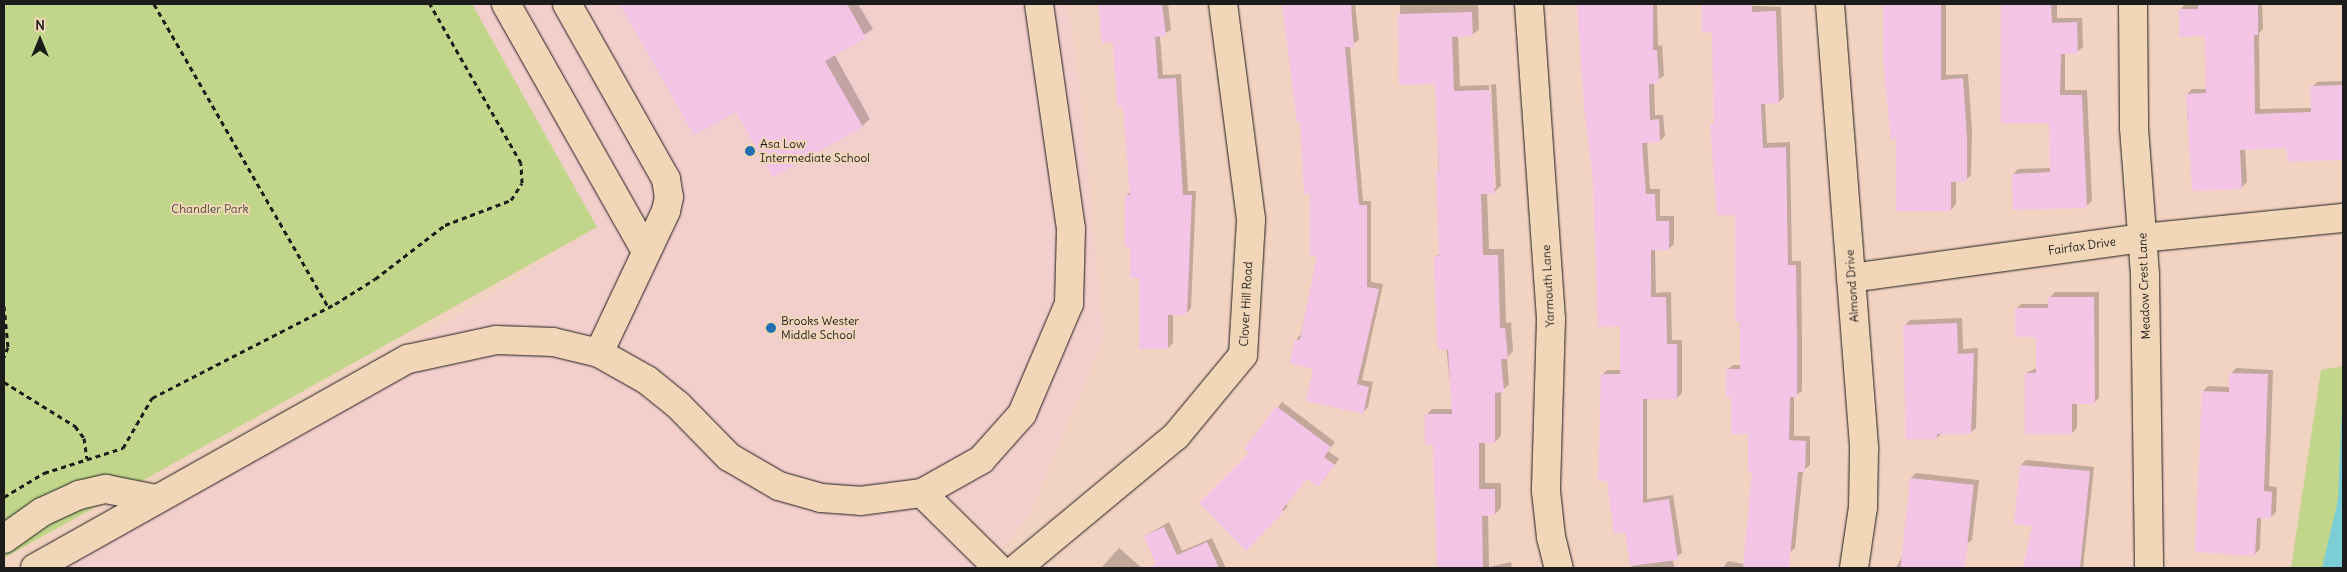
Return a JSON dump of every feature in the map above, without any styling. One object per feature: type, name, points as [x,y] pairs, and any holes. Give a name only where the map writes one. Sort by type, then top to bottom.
[{"type":"street","points":[[506,4],[646,251]]},
{"type":"street","points":[[567,4],[666,179],[669,197],[666,211],[599,353]]},
{"type":"street","points":[[35,568],[408,359],[496,340],[553,342],[599,353],[647,380],[678,405],[729,457],[779,486],[821,498],[860,501],[922,493],[981,460],[1022,414],[1068,304],[1071,228],[1039,4]]},
{"type":"street","name":"Clover Hill Road","points":[[1017,568],[1176,436],[1244,354],[1251,220],[1223,4]]},
{"type":"street","name":"Yarmouth Lane","points":[[1529,4],[1551,319],[1546,491],[1551,537],[1559,568]]},
{"type":"street","name":"Almond Drive","points":[[1830,4],[1864,450],[1863,508],[1854,568]]},
{"type":"street","name":"Meadow Crest Lane","points":[[2133,4],[2134,128],[2142,238],[2149,568]]},
{"type":"street","name":"Fairfax Drive","points":[[1852,278],[2142,238],[2343,218]]},
{"type":"street","points":[[4,539],[8,534],[42,512],[79,495],[106,489],[156,500]]},
{"type":"street","points":[[922,493],[998,568]]},
{"type":"path","points":[[154,4],[329,308]]},
{"type":"path","points":[[4,497],[44,473],[123,448],[152,398],[329,308],[375,279],[446,225],[503,206],[518,192],[522,183],[523,173],[517,155],[430,4]]},
{"type":"path","points":[[4,306],[8,347],[4,357]]},
{"type":"path","points":[[4,382],[75,426],[84,438],[87,459]]},
{"type":"shaded area","name":"Brooks Wester Middle School","points":[[472,4],[1068,4],[1078,75],[1104,337],[1030,513],[989,568],[62,568],[597,227]]},
{"type":"green space","name":"Chandler Park","points":[[4,4],[472,4],[597,227],[4,558]]},
{"type":"green space","points":[[2343,366],[2343,568],[2291,568],[2321,370]]},
{"type":"water","points":[[2343,382],[2343,568],[2322,568],[2338,500]]},
{"type":"building","name":"Asa Low Intermediate School","points":[[620,4],[847,4],[866,38],[825,61],[863,127],[773,177],[736,112],[694,135]]},
{"type":"building","points":[[1098,4],[1162,4],[1166,36],[1155,37],[1158,79],[1176,78],[1183,195],[1192,195],[1187,315],[1168,315],[1168,349],[1139,349],[1139,278],[1130,278],[1130,247],[1125,247],[1125,195],[1130,195],[1123,107],[1117,107],[1113,42],[1102,43]]},
{"type":"building","points":[[1282,4],[1351,4],[1354,47],[1345,47],[1359,205],[1367,205],[1367,287],[1379,289],[1357,384],[1369,387],[1363,414],[1306,401],[1313,369],[1290,363],[1295,339],[1300,340],[1317,256],[1310,256],[1310,193],[1304,194],[1300,122],[1297,122]]},
{"type":"building","points":[[1577,4],[1653,5],[1653,50],[1657,50],[1659,83],[1649,84],[1650,120],[1659,119],[1660,142],[1642,143],[1646,194],[1655,194],[1656,221],[1669,221],[1669,250],[1651,250],[1651,297],[1666,297],[1667,344],[1677,344],[1677,399],[1643,399],[1643,503],[1669,499],[1678,560],[1630,566],[1625,532],[1614,534],[1607,481],[1598,481],[1601,374],[1620,374],[1620,326],[1598,327],[1593,180],[1584,107]]},
{"type":"building","points":[[1702,4],[1752,4],[1752,12],[1776,11],[1779,103],[1761,104],[1763,148],[1786,147],[1788,265],[1796,265],[1797,344],[1797,397],[1790,397],[1789,440],[1806,441],[1805,472],[1798,472],[1789,568],[1743,568],[1752,472],[1748,471],[1748,434],[1731,434],[1731,397],[1726,397],[1726,369],[1740,369],[1740,322],[1735,322],[1735,215],[1717,215],[1710,124],[1714,124],[1712,32],[1702,33]]},
{"type":"building","points":[[2001,4],[2051,4],[2052,23],[2077,22],[2078,54],[2061,54],[2060,95],[2082,95],[2087,208],[2013,210],[2012,174],[2050,172],[2049,123],[2001,123]]},
{"type":"building","points":[[2198,4],[2258,4],[2258,35],[2254,35],[2255,114],[2311,112],[2310,86],[2343,85],[2343,160],[2287,162],[2287,148],[2240,150],[2242,189],[2192,191],[2186,94],[2206,93],[2205,36],[2179,37],[2179,9],[2198,9]]},
{"type":"building","points":[[1883,5],[1941,5],[1941,80],[1963,78],[1967,137],[1967,182],[1951,182],[1951,211],[1896,211],[1896,139],[1891,140],[1883,61]]},
{"type":"building","points":[[1472,12],[1473,36],[1452,37],[1454,91],[1490,90],[1495,194],[1481,194],[1483,255],[1498,255],[1500,328],[1505,328],[1508,359],[1501,359],[1504,392],[1495,393],[1495,443],[1479,443],[1479,489],[1495,489],[1495,515],[1482,516],[1483,568],[1437,568],[1433,445],[1425,445],[1425,414],[1452,414],[1448,350],[1438,350],[1436,318],[1434,256],[1439,256],[1436,171],[1439,171],[1435,84],[1399,85],[1398,14]]},
{"type":"building","points":[[2048,297],[2094,297],[2095,404],[2072,404],[2072,434],[2025,434],[2025,373],[2036,373],[2036,337],[2015,337],[2015,308],[2048,308]]},
{"type":"building","points":[[1957,323],[1958,354],[1974,353],[1971,434],[1937,434],[1937,439],[1906,439],[1903,325]]},
{"type":"building","points":[[2229,373],[2268,374],[2264,491],[2272,492],[2271,518],[2257,518],[2255,556],[2195,552],[2202,391],[2229,392]]},
{"type":"building","points":[[1276,406],[1331,447],[1324,457],[1335,465],[1318,487],[1307,479],[1282,510],[1284,512],[1246,551],[1199,503],[1249,453],[1244,449]]},
{"type":"building","points":[[2020,465],[2090,471],[2080,568],[2023,568],[2032,526],[2014,524]]},
{"type":"building","points":[[1910,478],[1974,485],[1965,568],[1901,568]]},
{"type":"building","points":[[1164,527],[1177,555],[1207,542],[1219,568],[1147,568],[1156,564],[1144,536]]},
{"type":"place","name":"Asa Low Intermediate School","points":[[750,151]]},
{"type":"place","name":"Brooks Wester Middle School","points":[[771,328]]}]
